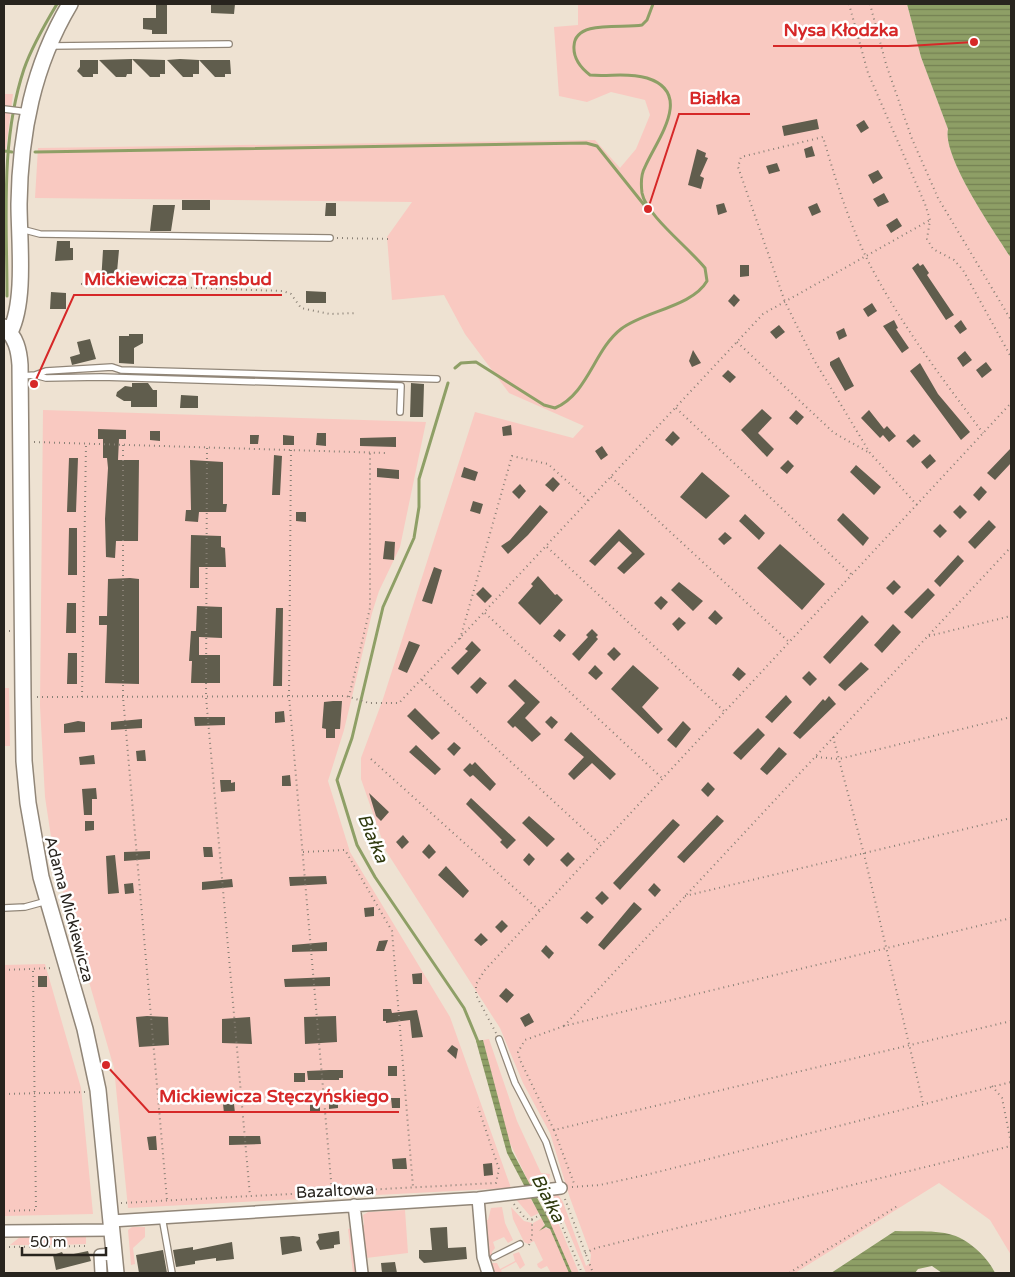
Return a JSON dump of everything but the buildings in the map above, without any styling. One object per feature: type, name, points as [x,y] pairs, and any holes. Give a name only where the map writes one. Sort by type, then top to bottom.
[{"type":"street","points":[[7,329],[18,307],[23,111],[47,46],[70,4]]},
{"type":"street","name":"Adama Mickiewicza","points":[[7,329],[19,350],[28,375],[21,442],[24,761],[28,803],[34,846],[47,901],[85,1029],[98,1090],[116,1273]]},
{"type":"street","name":"Bazaltowa","points":[[4,1231],[112,1225],[162,1217],[505,1196],[518,1192],[561,1188]]},
{"type":"street","points":[[478,1198],[483,1257],[488,1273]]},
{"type":"street","points":[[354,1206],[362,1273]]},
{"type":"street","points":[[101,1273],[100,1255],[114,1254]]},
{"type":"lane","points":[[47,46],[229,44]]},
{"type":"lane","points":[[6,110],[23,111]]},
{"type":"lane","points":[[19,228],[40,234],[330,238]]},
{"type":"lane","points":[[28,375],[46,371],[112,367],[130,370],[437,379]]},
{"type":"lane","points":[[28,375],[46,378],[101,376],[401,386],[400,412]]},
{"type":"lane","points":[[4,908],[25,907],[47,901]]},
{"type":"lane","points":[[499,1040],[515,1083],[546,1142],[561,1188]]},
{"type":"lane","points":[[162,1217],[172,1273]]},
{"type":"lane","points":[[494,1257],[520,1244]]},
{"type":"path","points":[[849,4],[868,73],[930,220],[927,239],[933,249],[954,260],[963,270],[1011,357]]},
{"type":"path","points":[[870,4],[886,64],[912,139],[938,198],[1011,320]]},
{"type":"path","points":[[917,505],[870,454],[814,360],[785,302],[738,167],[741,157],[823,137],[837,186],[866,257],[897,313],[924,354],[983,433]]},
{"type":"path","points":[[23,697],[289,696],[349,697],[366,702],[399,703],[764,314],[930,220]]},
{"type":"path","points":[[330,238],[390,239]]},
{"type":"path","points":[[81,284],[283,291],[291,294],[301,308],[330,314],[357,313]]},
{"type":"path","points":[[737,342],[834,433],[870,454]]},
{"type":"path","points":[[499,1040],[476,995],[476,984],[485,970],[1011,403]]},
{"type":"path","points":[[676,408],[852,575]]},
{"type":"path","points":[[21,442],[385,453]]},
{"type":"path","points":[[82,697],[86,444]]},
{"type":"path","points":[[123,445],[124,697],[168,1200]]},
{"type":"path","points":[[207,448],[206,697],[250,1196]]},
{"type":"path","points":[[291,450],[289,696],[332,1192]]},
{"type":"path","points":[[349,697],[370,608],[370,453]]},
{"type":"path","points":[[460,640],[512,456],[548,464],[589,501]]},
{"type":"path","points":[[611,477],[789,642]]},
{"type":"path","points":[[547,547],[725,712]]},
{"type":"path","points":[[564,1026],[1011,547]]},
{"type":"path","points":[[485,613],[663,779]]},
{"type":"path","points":[[928,636],[1011,616]]},
{"type":"path","points":[[422,680],[601,845]]},
{"type":"path","points":[[815,757],[839,759],[1011,717]]},
{"type":"path","points":[[833,738],[864,854],[923,1103]]},
{"type":"path","points":[[371,759],[540,911]]},
{"type":"path","points":[[685,896],[1011,818]]},
{"type":"path","points":[[303,852],[344,850],[392,932],[413,1187]]},
{"type":"path","points":[[575,1187],[554,1130],[520,1060],[518,1052],[524,1040],[564,1026],[886,950],[1011,918]]},
{"type":"path","points":[[4,970],[33,970],[66,966]]},
{"type":"path","points":[[4,1211],[36,1210],[33,970]]},
{"type":"path","points":[[554,1130],[910,1046],[1011,1020]]},
{"type":"path","points":[[593,1273],[561,1188],[600,1185],[650,1174],[1011,1082]]},
{"type":"path","points":[[585,1253],[596,1248],[1011,1145],[1002,1098],[992,1086]]},
{"type":"path","points":[[4,1094],[98,1090]]},
{"type":"path","points":[[110,1204],[496,1183],[499,1169],[478,1107]]},
{"type":"path","points":[[546,1190],[582,1273]]},
{"type":"path","points":[[505,1196],[525,1218],[533,1218],[555,1208]]},
{"type":"path","points":[[789,1273],[899,1205]]},
{"type":"path","points":[[528,1248],[532,1240],[533,1218]]},
{"type":"path","points":[[4,1247],[89,1246]]},
{"type":"shaded area","points":[[578,4],[907,4],[921,57],[948,129],[948,142],[953,157],[971,195],[1011,258],[1011,1255],[990,1220],[939,1183],[795,1273],[586,1273],[552,1192],[557,1193],[563,1202],[586,1266],[590,1263],[591,1255],[570,1198],[550,1133],[523,1083],[500,1028],[386,851],[361,779],[361,758],[383,699],[475,412],[573,438],[584,426],[509,393],[465,334],[444,295],[392,300],[387,237],[412,202],[35,198],[38,148],[595,140],[620,168],[636,149],[650,115],[645,100],[611,92],[587,102],[559,96],[554,27],[578,25]]},
{"type":"shaded area","points":[[907,4],[1011,4],[1011,258],[971,195],[953,157],[948,142],[948,129],[921,57]]},
{"type":"shaded area","points":[[4,94],[13,94],[5,156],[4,215]]},
{"type":"shaded area","points":[[43,410],[426,422],[400,547],[379,591],[372,613],[344,730],[328,781],[350,852],[450,1017],[511,1188],[128,1208],[114,1068],[65,899],[53,850],[45,797],[40,706]]},
{"type":"shaded area","points":[[4,688],[9,688],[10,746],[4,746]]},
{"type":"shaded area","points":[[45,964],[81,1088],[93,1214],[4,1216],[4,965]]},
{"type":"shaded area","points":[[489,1039],[517,1121],[541,1173],[550,1174],[548,1186],[531,1187],[508,1139],[483,1040]]},
{"type":"shaded area","points":[[483,1040],[512,1151],[549,1220],[572,1273],[569,1273],[550,1229],[546,1227],[539,1231],[545,1225],[507,1153],[476,1041]]},
{"type":"shaded area","points":[[529,1196],[539,1213],[531,1217],[514,1197]]},
{"type":"shaded area","points":[[502,1207],[505,1223],[513,1240],[508,1243],[504,1237],[493,1242],[495,1248],[492,1252],[492,1263],[497,1263],[500,1269],[515,1261],[513,1254],[519,1252],[525,1265],[520,1269],[516,1262],[501,1270],[502,1273],[493,1273],[488,1258],[485,1220],[488,1220],[491,1208]]},
{"type":"shaded area","points":[[511,1207],[524,1221],[532,1223],[533,1228],[533,1223],[542,1218],[545,1228],[550,1229],[553,1235],[569,1273],[551,1273],[547,1266],[541,1269],[538,1267],[537,1264],[543,1260],[534,1241],[528,1244],[524,1242],[513,1219]]},
{"type":"shaded area","points":[[405,1210],[408,1253],[366,1258],[361,1226],[364,1225],[363,1215],[368,1212]]},
{"type":"shaded area","points":[[553,1213],[579,1273],[572,1273],[546,1217]]},
{"type":"shaded area","points":[[132,1227],[145,1227],[145,1237],[133,1248],[135,1264],[131,1265],[128,1230]]},
{"type":"shaded area","points":[[352,1228],[357,1273],[353,1273],[348,1229]]},
{"type":"shaded area","points":[[895,1231],[936,1232],[956,1236],[976,1249],[995,1273],[942,1273],[932,1266],[918,1269],[915,1273],[831,1273]]},
{"type":"shaded area","points":[[86,1236],[86,1244],[59,1245],[67,1237]]},
{"type":"shaded area","points":[[20,1237],[56,1237],[57,1239],[51,1245],[10,1245]]},
{"type":"waterway","points":[[7,296],[6,181],[11,124],[16,96],[27,60],[57,4]]},
{"type":"waterway","name":"Białka","points":[[455,368],[461,363],[476,362],[544,405],[555,408],[575,393],[604,348],[621,329],[690,297],[700,290],[707,281],[705,268],[659,221],[645,202],[642,193],[644,170],[668,118],[670,106],[668,95],[661,85],[647,78],[632,75],[590,75],[576,59],[574,51],[576,38],[583,32],[602,27],[642,25],[647,20],[653,4]]},
{"type":"waterway","points":[[35,152],[586,143],[597,146],[645,206]]},
{"type":"waterway","points":[[4,151],[12,152]]},
{"type":"waterway","name":"Białka","points":[[448,383],[419,479],[419,507],[414,538],[383,607],[352,738],[337,780],[357,845],[375,877],[464,1008],[479,1044]]},
{"type":"place","name":"Nysa Kłodzka","points":[[974,42]]},
{"type":"place","name":"Białka","points":[[648,209]]},
{"type":"place","name":"Mickiewicza Transbud","points":[[34,384]]},
{"type":"place","name":"Mickiewicza Stęczyńskiego","points":[[106,1065]]}]
